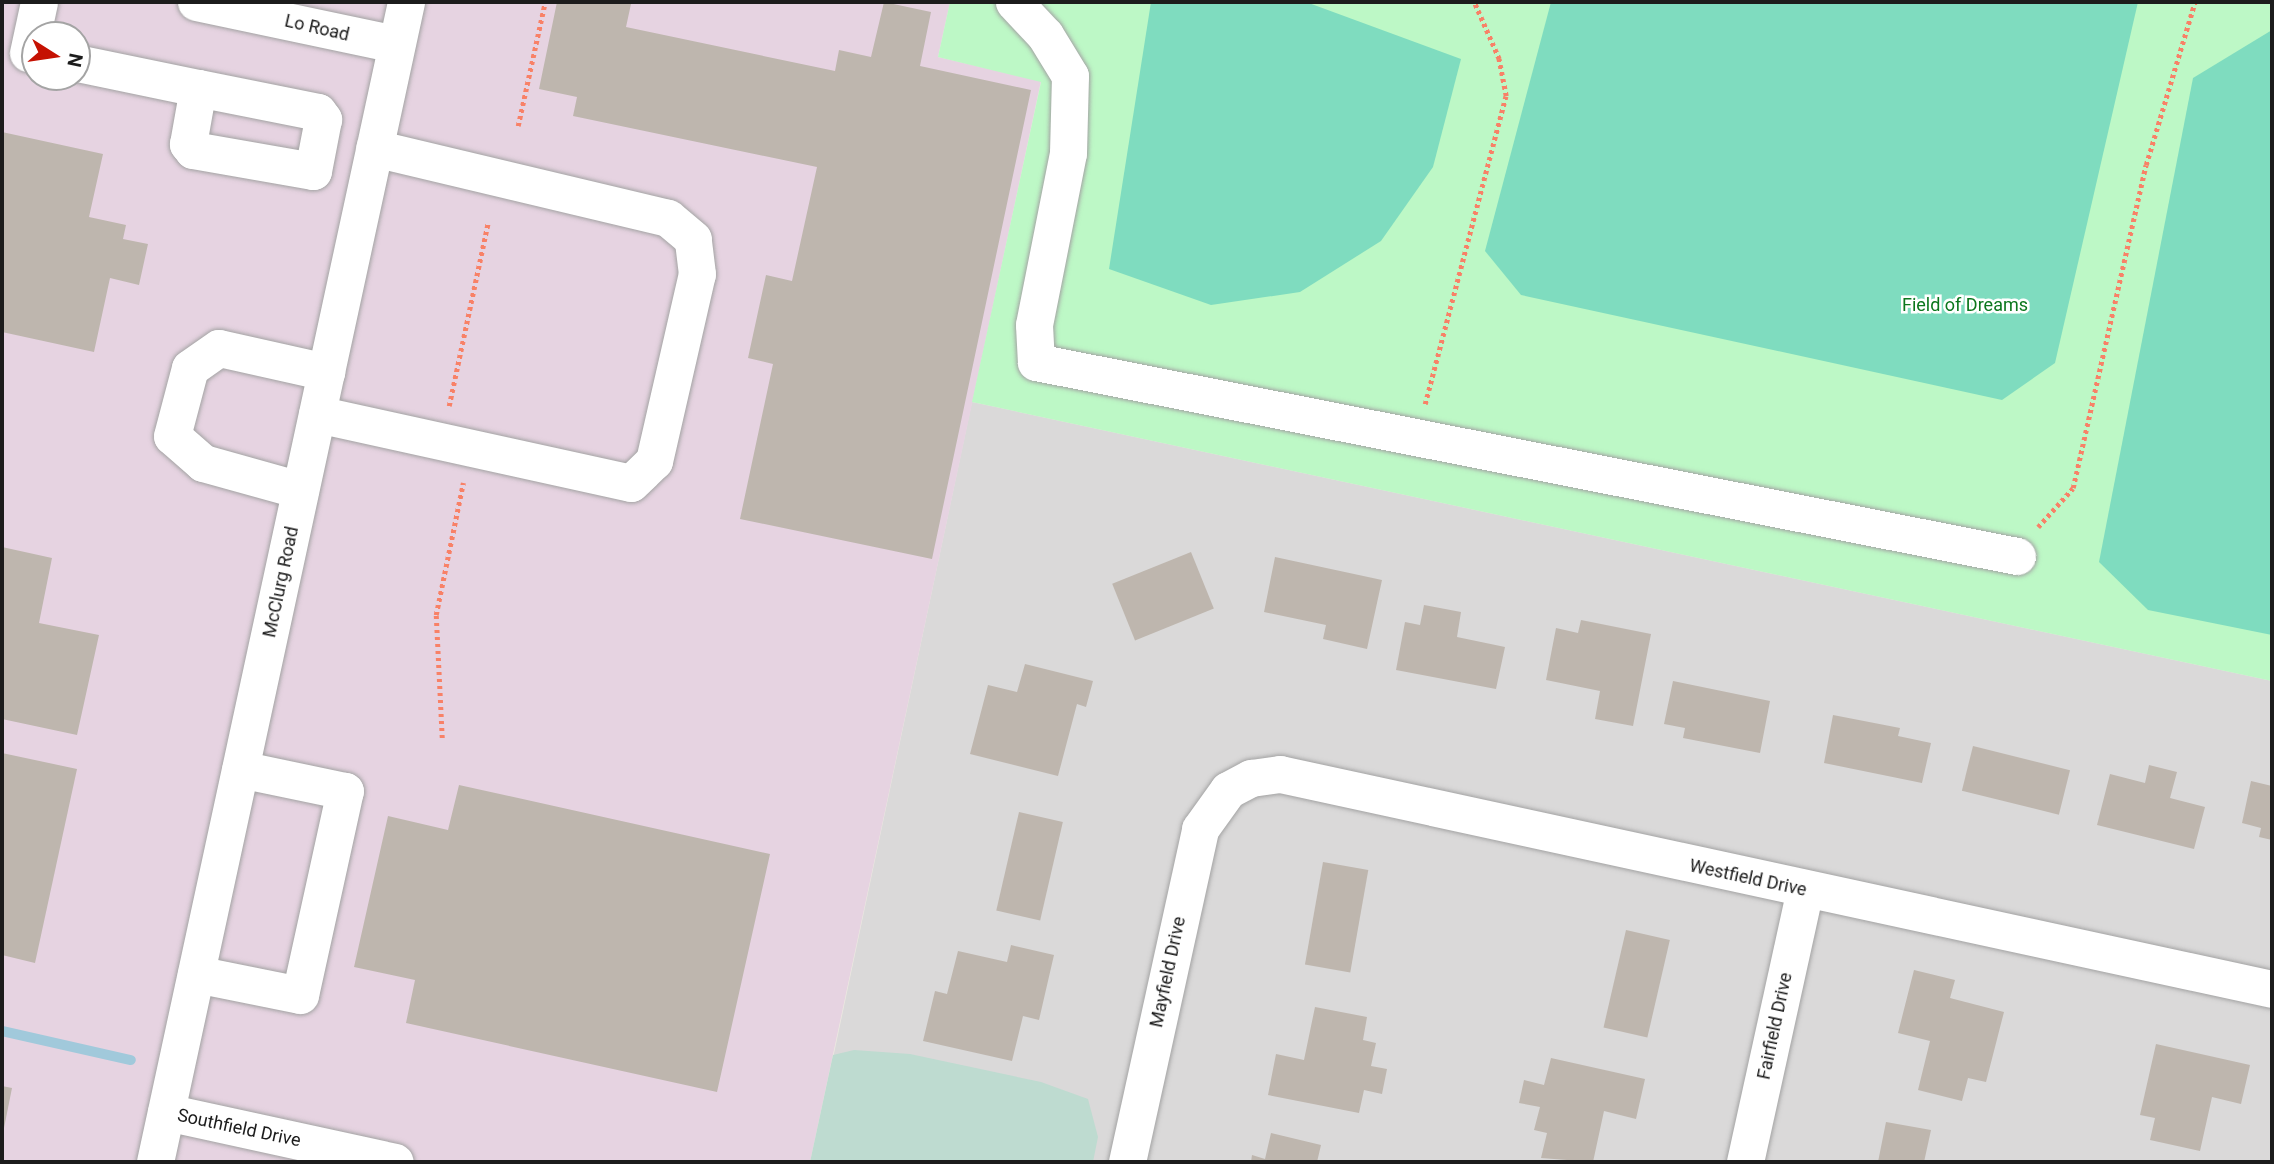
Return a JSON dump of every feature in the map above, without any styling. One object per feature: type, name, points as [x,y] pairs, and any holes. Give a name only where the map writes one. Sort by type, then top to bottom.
[{"type":"street","points":[[32,21],[39,2]]},
{"type":"street","name":"Lo Road","points":[[196,2],[325,15],[396,44]]},
{"type":"street","name":"McClurg Road","points":[[155,1162],[406,2]]},
{"type":"street","points":[[1014,2],[1045,35],[1070,76],[1068,153],[1034,326],[1036,362],[2017,556]]},
{"type":"street","points":[[91,66],[198,88]]},
{"type":"street","points":[[317,414],[631,483],[654,461],[698,274],[692,239],[668,218],[374,148]]},
{"type":"street","points":[[300,490],[203,463],[172,436],[190,368],[219,348],[326,372]]},
{"type":"street","points":[[196,974],[300,995],[345,791],[240,769]]},
{"type":"street","name":"Westfield Drive","points":[[1228,790],[1280,774],[1805,890],[2272,989]]},
{"type":"street","name":"Mayfield Drive","points":[[1126,1162],[1200,828],[1228,790]]},
{"type":"street","name":"Fairfield Drive","points":[[1745,1162],[1805,890]]},
{"type":"street","name":"Southfield Drive","points":[[166,1112],[395,1162]]},
{"type":"path","points":[[518,126],[545,2]]},
{"type":"path","points":[[1416,438],[1506,96],[1499,59],[1474,2]]},
{"type":"path","points":[[2017,556],[2073,488],[2146,165],[2195,2]]},
{"type":"path","points":[[447,412],[488,222]]},
{"type":"path","points":[[442,738],[436,615],[465,475]]},
{"type":"shaded area","points":[[2,2],[950,2],[938,57],[1041,81],[810,1162],[2,1162]]},
{"type":"shaded area","points":[[972,402],[2272,681],[2272,1162],[811,1162]]},
{"type":"green space","name":"Field of Dreams","points":[[950,2],[2272,2],[2272,681],[972,402],[1041,82],[938,57]]},
{"type":"green space","points":[[1151,2],[1306,2],[1461,59],[1433,167],[1381,241],[1300,292],[1211,305],[1109,269]]},
{"type":"green space","points":[[1551,2],[2138,2],[2055,363],[2002,400],[1521,295],[1485,251]]},
{"type":"green space","points":[[2272,30],[2272,635],[2148,610],[2099,562],[2193,78]]},
{"type":"green space","points":[[854,1050],[910,1054],[1041,1082],[1088,1099],[1098,1137],[1093,1162],[810,1162],[833,1055]]},
{"type":"building","points":[[557,2],[631,4],[626,27],[835,71],[839,50],[871,57],[884,2],[931,12],[920,66],[1031,90],[932,559],[740,519],[773,364],[748,358],[766,275],[792,281],[817,167],[573,116],[577,97],[539,89]]},
{"type":"building","points":[[2,132],[103,154],[89,217],[126,225],[123,239],[148,244],[139,285],[110,278],[94,352],[2,332]]},
{"type":"building","points":[[2,547],[52,558],[39,623],[99,635],[77,735],[2,719]]},
{"type":"building","points":[[1191,552],[1214,609],[1135,640],[1112,584]]},
{"type":"building","points":[[1275,557],[1382,580],[1367,649],[1323,639],[1326,625],[1264,612]]},
{"type":"building","points":[[1424,605],[1461,612],[1457,637],[1505,647],[1496,689],[1396,670],[1405,622],[1420,625]]},
{"type":"building","points":[[1581,620],[1651,634],[1633,726],[1595,719],[1600,691],[1546,680],[1556,628],[1578,633]]},
{"type":"building","points":[[1025,664],[1093,681],[1086,707],[1077,704],[1058,776],[970,754],[988,685],[1017,692]]},
{"type":"building","points":[[1673,681],[1770,701],[1760,753],[1683,738],[1685,728],[1664,724]]},
{"type":"building","points":[[1833,715],[1900,728],[1898,736],[1931,743],[1922,783],[1824,763]]},
{"type":"building","points":[[1973,746],[2070,770],[2059,815],[1962,791]]},
{"type":"building","points":[[2,753],[77,769],[35,963],[2,955]]},
{"type":"building","points":[[2149,765],[2177,772],[2170,798],[2205,807],[2194,849],[2097,825],[2110,774],[2145,783]]},
{"type":"building","points":[[2251,781],[2272,786],[2272,840],[2259,837],[2261,828],[2242,823]]},
{"type":"building","points":[[459,785],[770,854],[717,1092],[406,1023],[415,980],[354,967],[388,816],[448,830]]},
{"type":"building","points":[[1019,812],[1063,822],[1040,921],[996,910]]},
{"type":"building","points":[[1323,862],[1368,870],[1350,972],[1305,964]]},
{"type":"building","points":[[1626,930],[1670,940],[1647,1038],[1604,1027]]},
{"type":"building","points":[[1011,945],[1054,955],[1039,1020],[1023,1016],[1012,1061],[923,1041],[935,991],[947,994],[958,951],[1007,962]]},
{"type":"building","points":[[1914,970],[1955,980],[1950,998],[2004,1012],[1986,1082],[1968,1078],[1962,1101],[1918,1090],[1930,1041],[1898,1033]]},
{"type":"building","points":[[1315,1007],[1367,1017],[1363,1040],[1376,1043],[1371,1066],[1387,1069],[1382,1094],[1364,1090],[1359,1113],[1268,1095],[1276,1054],[1304,1060]]},
{"type":"building","points":[[2156,1044],[2250,1065],[2241,1104],[2212,1097],[2200,1151],[2150,1140],[2155,1118],[2140,1115]]},
{"type":"building","points":[[1551,1058],[1645,1079],[1636,1119],[1604,1111],[1593,1162],[1541,1158],[1547,1133],[1534,1130],[1540,1107],[1519,1103],[1524,1080],[1544,1085]]},
{"type":"building","points":[[2,1086],[12,1088],[3,1133],[2,1132]]},
{"type":"building","points":[[1886,1122],[1931,1130],[1924,1162],[1878,1162]]},
{"type":"building","points":[[1271,1133],[1321,1145],[1317,1162],[1251,1162],[1252,1155],[1265,1159]]},
{"type":"waterway","points":[[2,1031],[131,1060]]}]
